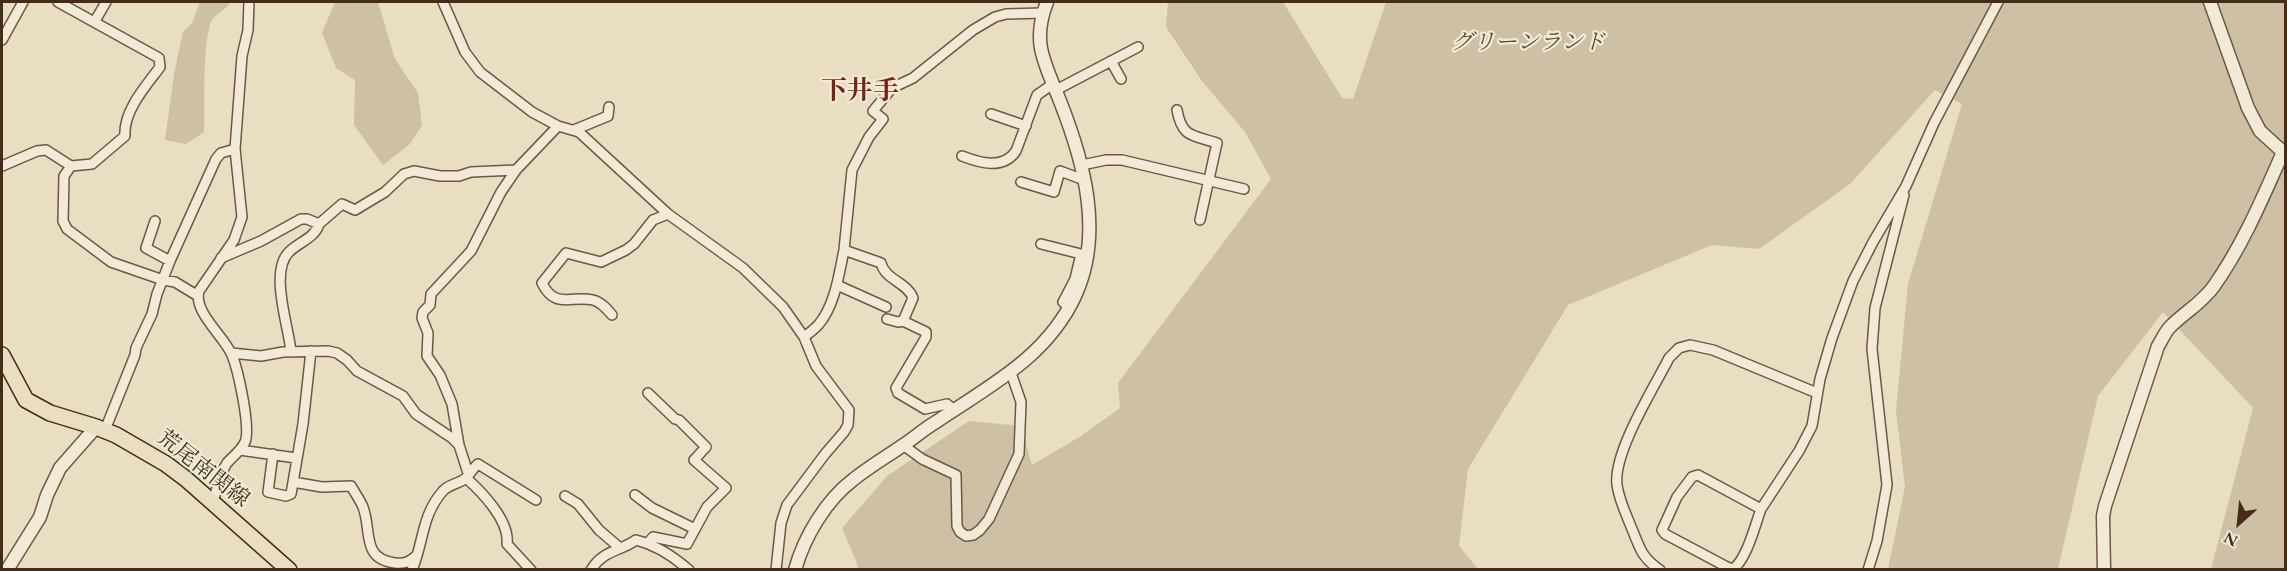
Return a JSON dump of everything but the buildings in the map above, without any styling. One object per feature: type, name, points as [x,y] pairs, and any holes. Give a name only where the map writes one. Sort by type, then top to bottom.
[{"type":"main road","name":"荒尾南関線","points":[[2,355],[26,400],[50,413],[100,428],[136,445],[166,464],[213,502],[289,570]]},
{"type":"street","points":[[2,40],[23,2]]},
{"type":"street","points":[[2,166],[36,151],[46,150],[71,166],[92,164],[124,136],[124,126],[140,94],[160,67],[159,58],[58,2]]},
{"type":"street","points":[[95,21],[106,2]]},
{"type":"street","points":[[198,297],[234,240],[242,217],[235,149],[242,56],[248,30],[249,2]]},
{"type":"street","points":[[443,2],[465,52],[480,72],[532,112],[558,126],[579,132],[668,214],[743,268],[783,307],[804,337],[816,366],[849,410],[848,425],[788,505],[781,523],[776,570]]},
{"type":"street","points":[[1761,509],[1698,475],[1692,477],[1677,497],[1662,530],[1665,534],[1716,562],[1733,569],[1738,566],[1761,509],[1799,452],[1812,426],[1817,393],[1832,338],[1853,281],[1906,186],[1934,123],[1998,2]]},
{"type":"street","points":[[2104,570],[2103,516],[2105,506],[2158,346],[2168,329],[2201,302],[2214,286],[2246,230],[2284,152],[2260,131],[2248,108],[2210,2]]},
{"type":"street","points":[[795,570],[799,554],[828,506],[852,480],[1011,373],[1048,339],[1069,307],[1081,282],[1089,236],[1083,165],[1042,55],[1038,35],[1045,8],[995,17],[974,30],[913,78],[892,88],[873,111],[883,119],[869,137],[852,170],[844,250],[837,285],[819,324],[804,337]]},
{"type":"street","points":[[962,156],[981,164],[1005,161],[1012,157],[1038,95],[1138,47]]},
{"type":"street","points":[[1111,61],[1121,80]]},
{"type":"street","points":[[574,130],[608,116],[609,107]]},
{"type":"street","points":[[1177,110],[1182,128],[1189,134],[1217,143],[1200,220]]},
{"type":"street","points":[[990,114],[1026,126]]},
{"type":"street","points":[[531,570],[507,544],[506,529],[489,501],[467,476],[452,404],[440,375],[427,356],[428,333],[422,318],[423,312],[430,305],[431,294],[471,251],[501,192],[516,170],[558,126]]},
{"type":"street","points":[[7,570],[40,517],[47,495],[60,468],[100,428],[135,355],[170,261],[216,159],[220,153],[235,149]]},
{"type":"street","points":[[1083,165],[1106,160],[1122,160],[1244,189]]},
{"type":"street","points":[[71,166],[64,176],[63,221],[67,229],[111,262],[187,288],[198,297],[200,308],[231,352],[241,388],[247,432],[240,450],[220,475],[213,502]]},
{"type":"street","points":[[291,352],[282,303],[282,261],[288,252],[317,232],[319,224],[342,204],[355,210],[385,192],[404,174],[414,171],[440,176],[459,176],[471,172],[516,170]]},
{"type":"street","points":[[1021,182],[1054,192],[1060,171],[1084,180]]},
{"type":"street","points":[[1868,570],[1877,541],[1887,485],[1872,349],[1875,308],[1906,186]]},
{"type":"street","points":[[612,315],[594,300],[560,300],[545,289],[542,283],[566,253],[601,262],[626,250],[634,244],[653,220],[668,214]]},
{"type":"street","points":[[221,258],[261,241],[301,219],[319,224]]},
{"type":"street","points":[[155,221],[146,248],[170,261]]},
{"type":"street","points":[[1041,244],[1081,254],[1075,279],[1063,302],[1069,307]]},
{"type":"street","points":[[844,250],[880,263],[882,270],[910,290],[913,298],[903,321]]},
{"type":"street","points":[[837,285],[886,307]]},
{"type":"street","points":[[887,319],[903,321],[926,332],[926,337],[896,388],[898,393],[925,409],[947,404],[954,410]]},
{"type":"street","points":[[1660,570],[1645,558],[1621,502],[1617,483],[1618,465],[1629,435],[1670,358],[1679,348],[1690,345],[1713,350],[1817,393]]},
{"type":"street","points":[[273,454],[268,492],[286,496],[291,494],[303,424],[311,351]]},
{"type":"street","points":[[231,352],[261,356],[327,351],[342,357],[357,371],[403,396],[416,414],[459,445]]},
{"type":"street","points":[[903,445],[922,459],[956,475],[957,526],[966,536],[973,535],[989,519],[1019,454],[1021,402],[1011,373]]},
{"type":"street","points":[[648,393],[675,419],[680,420],[706,447],[694,460],[726,488],[708,507],[687,544],[652,537],[648,543]]},
{"type":"street","points":[[240,450],[296,458]]},
{"type":"street","points":[[412,570],[418,554],[424,523],[436,500],[444,489],[467,476],[478,464],[536,500]]},
{"type":"street","points":[[293,482],[322,487],[351,486],[363,508],[369,541],[374,552],[382,561],[409,562],[418,554]]},
{"type":"street","points":[[635,495],[652,508],[695,529]]},
{"type":"street","points":[[565,496],[578,504],[599,530],[620,548]]},
{"type":"street","points":[[591,570],[598,558],[636,540],[648,543],[674,557],[689,570]]},
{"type":"green space","points":[[200,2],[230,2],[213,19],[208,33],[205,60],[204,132],[186,144],[165,140],[174,74],[183,32],[192,23]]},
{"type":"green space","points":[[335,2],[378,2],[395,59],[418,93],[422,125],[410,144],[383,165],[354,125],[355,80],[336,68],[322,33]]},
{"type":"green space","name":"グリーンランド","points":[[1168,2],[1283,2],[1342,98],[1353,99],[1386,2],[2285,2],[2285,569],[2211,569],[2253,408],[2163,312],[2098,396],[2058,569],[1888,569],[1905,487],[1896,411],[1908,284],[1962,104],[1935,90],[1850,184],[1759,249],[1712,245],[1568,305],[1468,469],[1459,546],[1478,569],[857,569],[858,566],[842,528],[887,476],[969,421],[1021,426],[1032,465],[1081,436],[1120,408],[1118,383],[1271,179],[1245,132],[1202,81],[1166,27]]},
{"type":"district","name":"下井手","points":[[860,92]]}]
